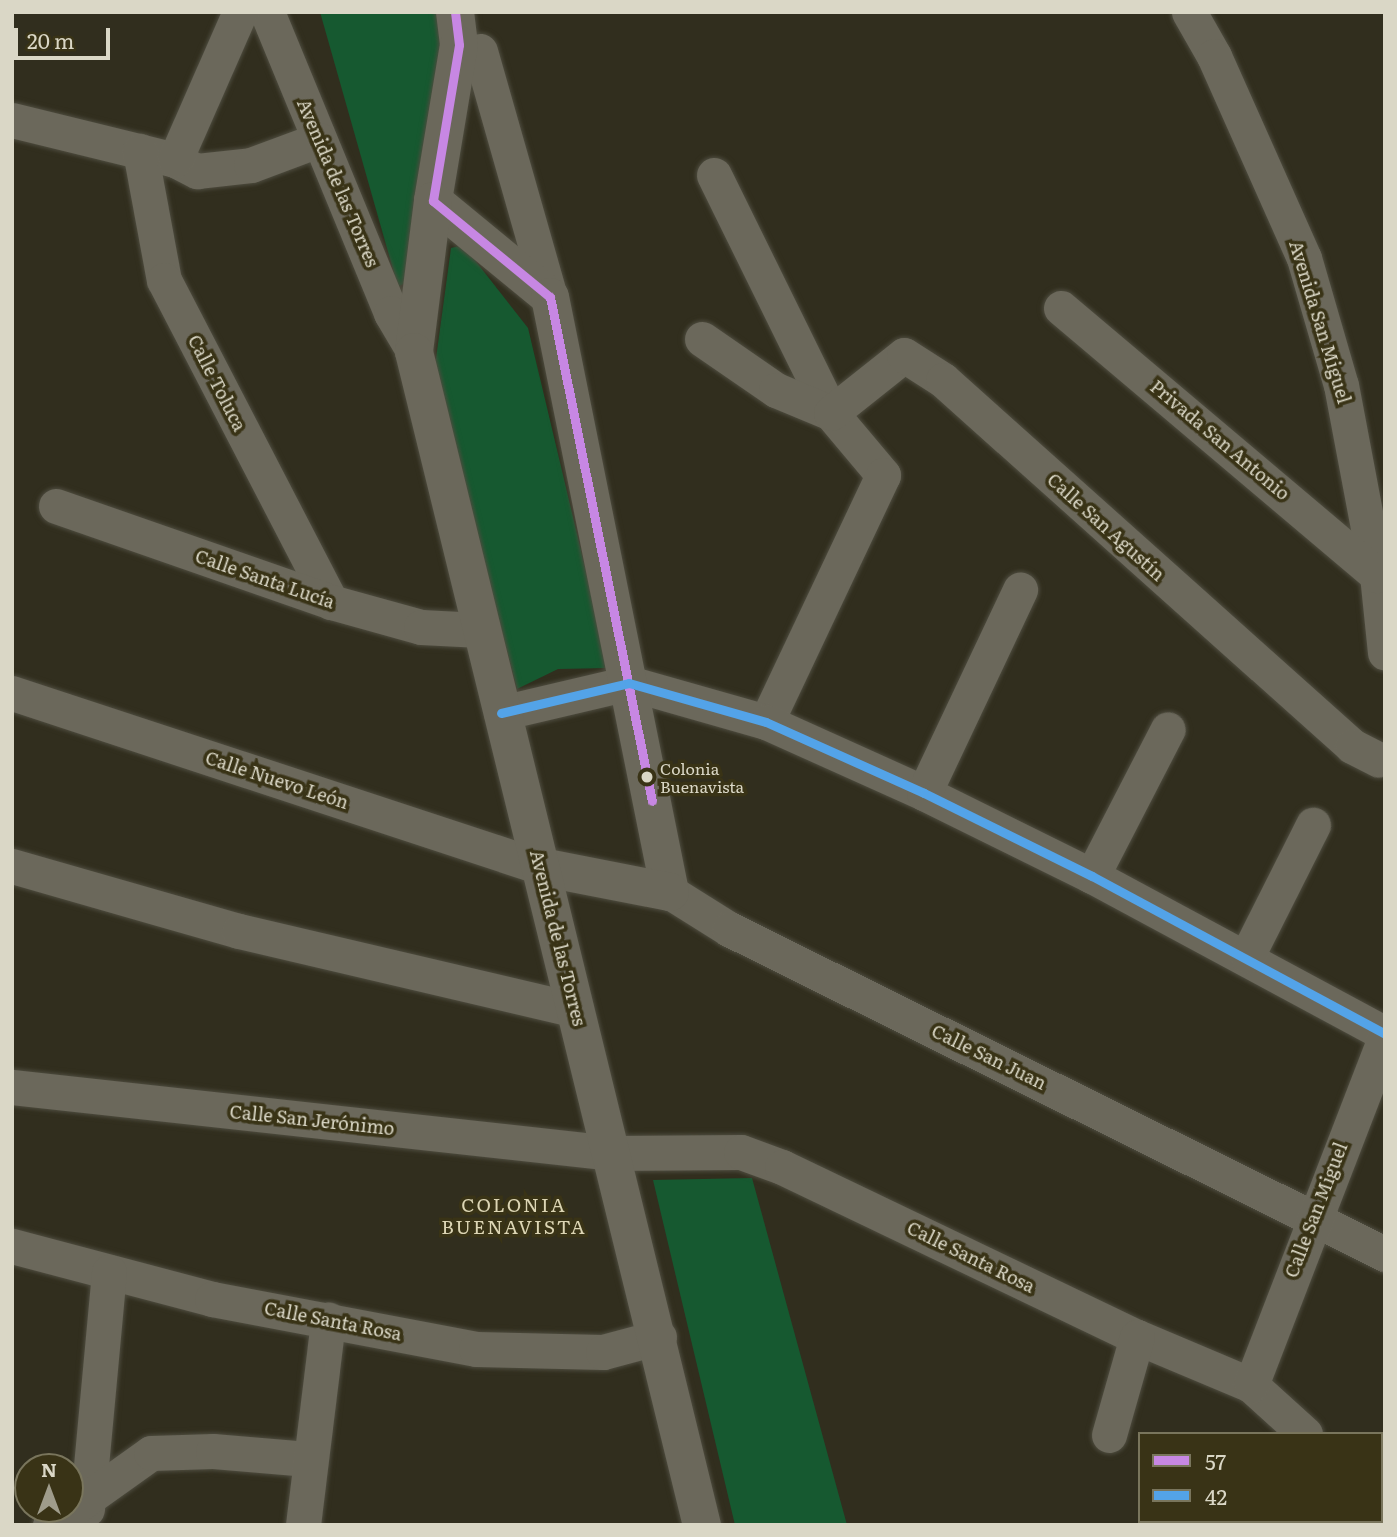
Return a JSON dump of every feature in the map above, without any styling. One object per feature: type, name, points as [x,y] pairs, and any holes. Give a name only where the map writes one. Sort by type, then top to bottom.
[{"type":"street","points":[[175,160],[240,12]]},
{"type":"street","name":"Avenida de las Torres","points":[[267,12],[391,313],[414,352],[480,630],[659,1337],[702,1525]]},
{"type":"street","name":"Avenida de las Torres","points":[[414,352],[433,201],[459,45],[455,12]]},
{"type":"street","name":"Avenida San Miguel","points":[[1189,12],[1214,57],[1304,258],[1341,385],[1377,575],[1385,653]]},
{"type":"street","points":[[480,51],[550,296],[670,892],[541,867]]},
{"type":"street","points":[[12,120],[175,160],[197,172],[224,170],[318,140]]},
{"type":"street","name":"Calle Toluca","points":[[140,151],[164,279],[331,602]]},
{"type":"street","points":[[714,175],[831,412],[883,475],[766,722]]},
{"type":"street","points":[[433,201],[550,296]]},
{"type":"street","name":"Privada San Antonio","points":[[1061,308],[1377,575]]},
{"type":"street","points":[[702,339],[776,390],[831,412]]},
{"type":"street","name":"Calle San Agustín","points":[[831,412],[904,355],[943,380],[1352,746],[1383,757]]},
{"type":"street","name":"Calle Santa Lucía","points":[[56,506],[331,602],[421,627],[480,630]]},
{"type":"street","points":[[925,793],[1020,590]]},
{"type":"street","points":[[501,713],[629,684],[766,722],[925,793],[1092,876],[1247,956],[1385,1035]]},
{"type":"street","name":"Calle Nuevo León","points":[[12,693],[541,867]]},
{"type":"street","points":[[1092,876],[1168,729]]},
{"type":"street","points":[[1247,956],[1314,825]]},
{"type":"street","points":[[12,866],[239,932],[576,1010]]},
{"type":"street","name":"Calle San Juan","points":[[670,892],[729,929],[1312,1215]]},
{"type":"street","name":"Calle San Miguel","points":[[1251,1385],[1312,1215],[1385,1035]]},
{"type":"street","name":"Calle San Jerónimo","points":[[12,1087],[613,1153]]},
{"type":"street","name":"Calle Santa Rosa","points":[[613,1153],[741,1152],[782,1167],[1137,1337],[1251,1385],[1303,1432]]},
{"type":"street","points":[[1312,1215],[1385,1254]]},
{"type":"street","name":"Calle Santa Rosa","points":[[14,1255],[109,1272],[212,1299],[476,1349],[603,1352],[659,1337]]},
{"type":"street","points":[[87,1511],[109,1272]]},
{"type":"street","points":[[303,1525],[308,1460],[328,1320]]},
{"type":"street","points":[[1109,1435],[1137,1337]]},
{"type":"street","points":[[50,1525],[87,1511],[151,1452],[213,1451],[308,1460]]},
{"type":"green space","points":[[320,12],[436,12],[441,36],[413,279],[398,287]]},
{"type":"green space","points":[[463,245],[528,328],[609,668],[558,669],[517,689],[434,373],[451,248]]},
{"type":"green space","points":[[752,1178],[847,1525],[735,1525],[653,1180]]},
{"type":"transit line","name":"57","points":[[455,12],[459,45],[433,201],[550,297],[652,801]]},
{"type":"transit line","name":"42","points":[[501,713],[629,683],[766,722],[924,793],[1092,876],[1385,1034]]},
{"type":"place","name":"Colonia Buenavista","points":[[647,777]]},
{"type":"district","name":"COLONIA BUENAVISTA","points":[[514,1216]]}]
